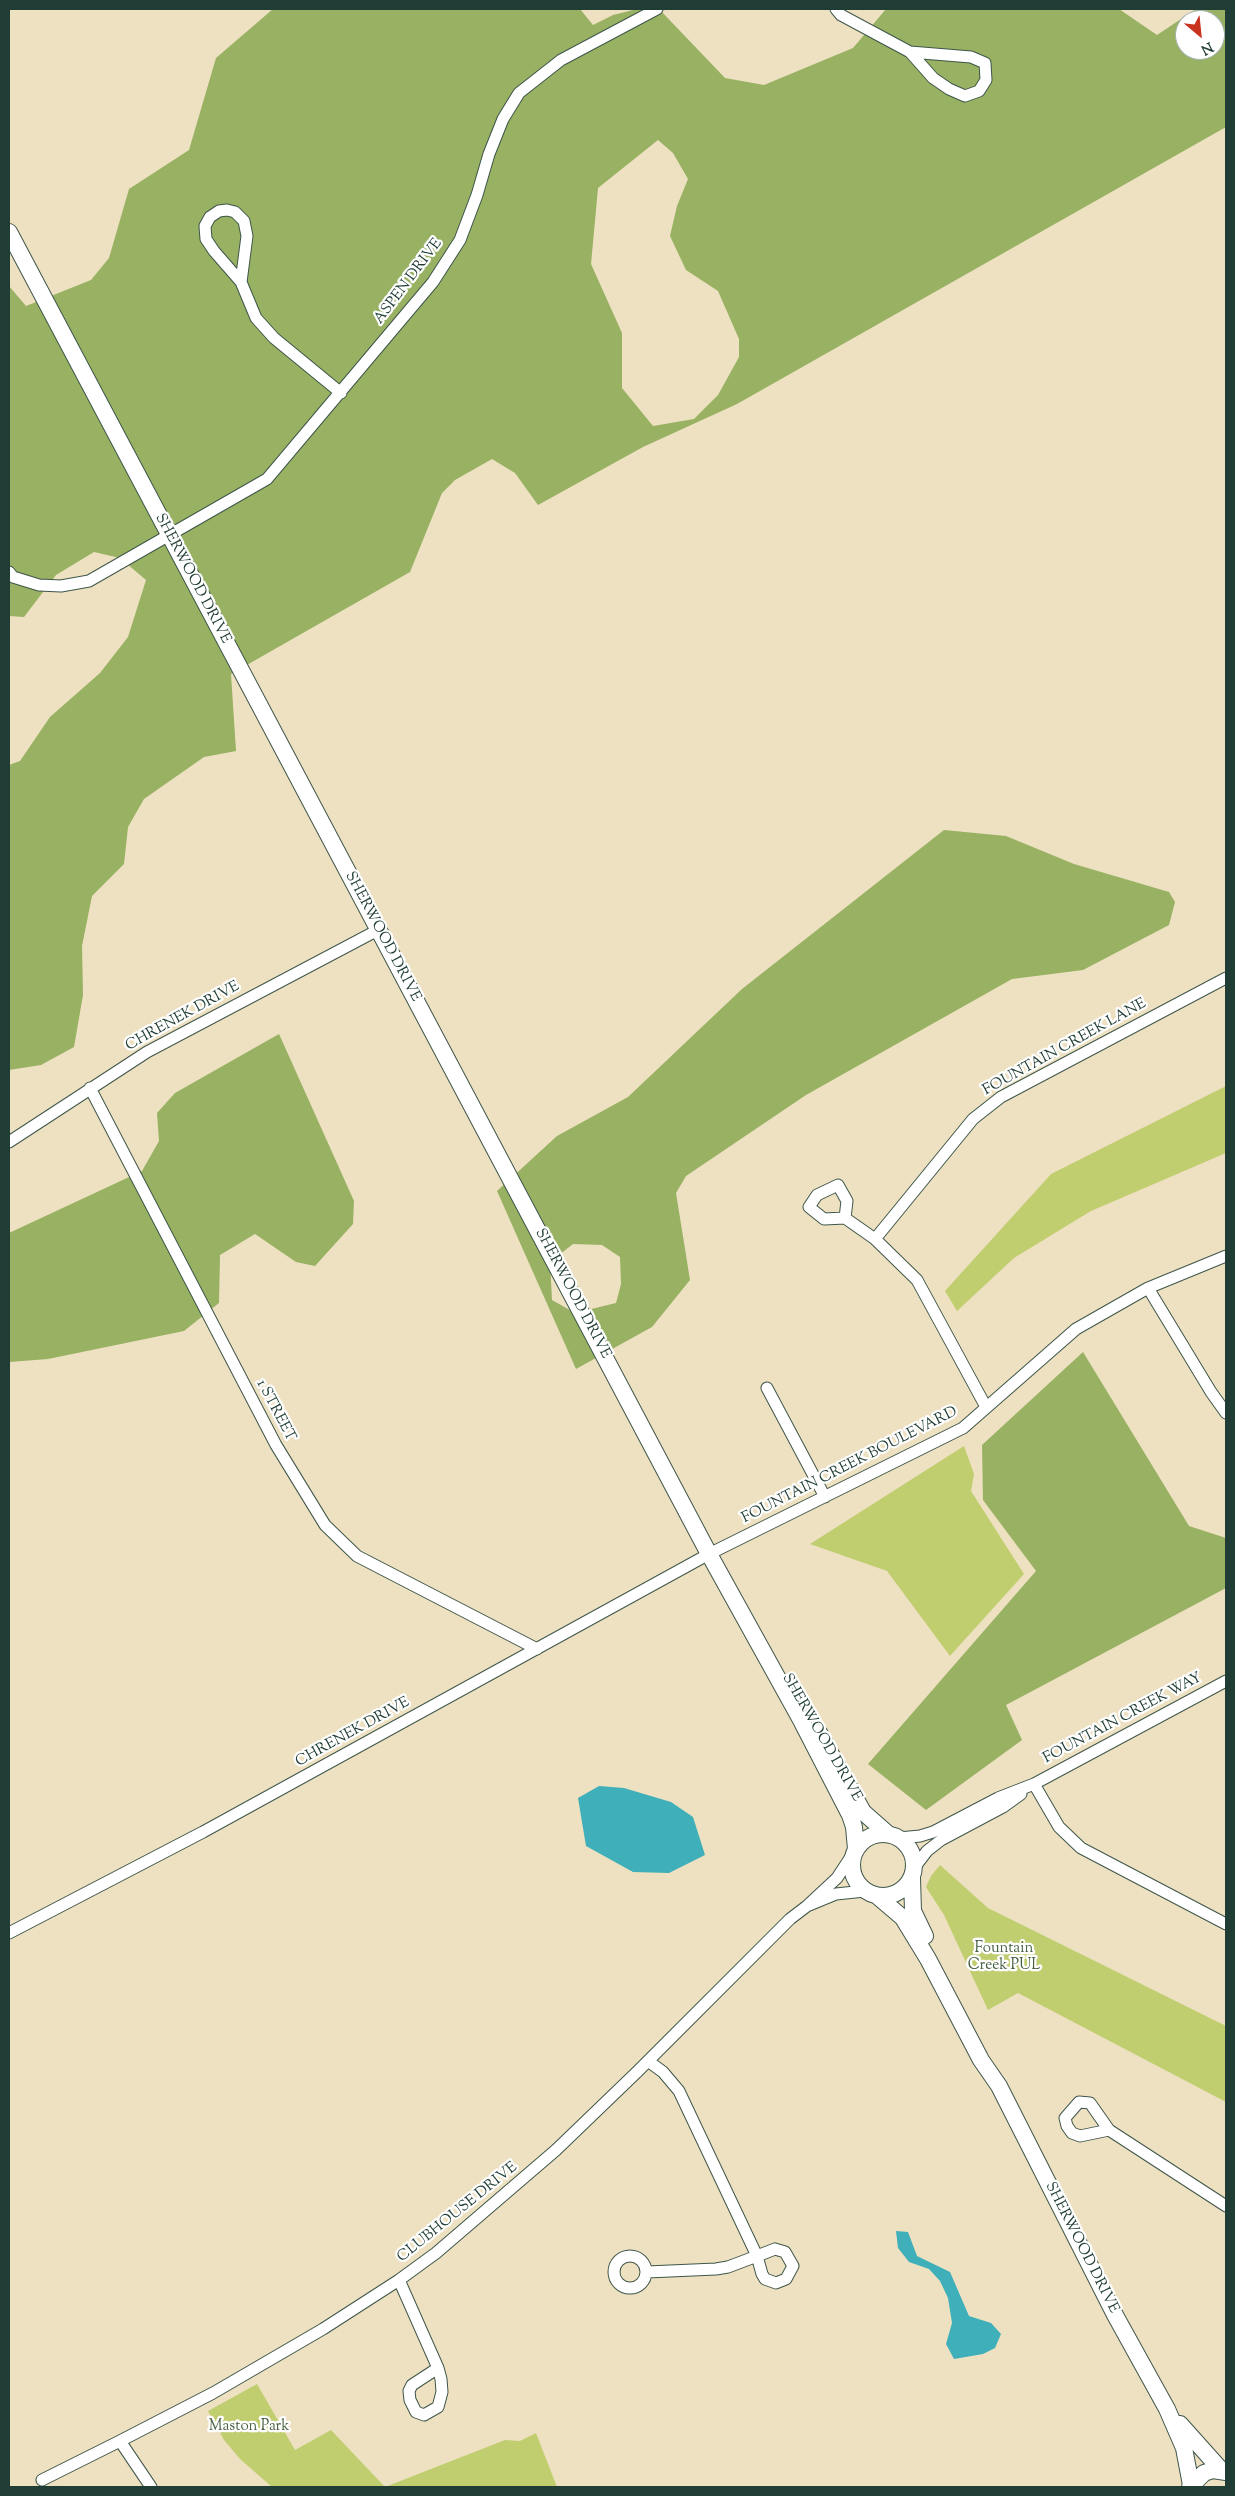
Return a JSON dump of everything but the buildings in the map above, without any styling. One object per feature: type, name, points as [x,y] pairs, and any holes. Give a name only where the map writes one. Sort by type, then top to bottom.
[{"type":"street","name":"ASPEN DRIVE","points":[[9,572],[13,577],[39,585],[61,586],[89,580],[170,536],[267,479],[342,393],[433,282],[460,240],[496,136],[503,119],[519,93],[561,60],[657,9]]},
{"type":"street","points":[[836,9],[842,15],[910,52],[934,78],[949,89],[966,96],[980,91],[986,80],[985,64],[971,57],[910,52]]},
{"type":"street","points":[[241,282],[248,236],[244,221],[235,212],[227,210],[219,212],[210,217],[206,226],[206,238],[214,251],[241,282],[256,318],[274,338],[342,393]]},
{"type":"street","name":"SHERWOOD DRIVE","points":[[9,232],[755,1641],[802,1722],[850,1815],[854,1828],[856,1849]]},
{"type":"street","name":"CHRENEK DRIVE","points":[[9,1142],[147,1052],[378,930]]},
{"type":"street","name":"FOUNTAIN CREEK LANE","points":[[874,1239],[973,1119],[1000,1097],[1226,978]]},
{"type":"street","name":"1 STREET","points":[[90,1088],[276,1445],[325,1525],[357,1556],[537,1649]]},
{"type":"street","points":[[845,1218],[874,1239],[917,1280],[931,1302],[986,1407]]},
{"type":"street","name":"FOUNTAIN CREEK BOULEVARD","points":[[709,1554],[963,1428],[1076,1329],[1148,1288],[1226,1256]]},
{"type":"street","points":[[1148,1288],[1211,1392],[1226,1413]]},
{"type":"street","points":[[767,1388],[824,1497]]},
{"type":"street","name":"CHRENEK DRIVE","points":[[9,1933],[203,1832],[709,1554]]},
{"type":"street","name":"SHERWOOD DRIVE","points":[[755,1641],[787,1676],[863,1812],[894,1836]]},
{"type":"street","name":"FOUNTAIN CREEK WAY","points":[[894,1836],[920,1836],[933,1832],[998,1798],[1034,1784],[1226,1682]]},
{"type":"street","points":[[1034,1784],[1059,1827],[1081,1848],[1226,1924]]},
{"type":"street","name":"FOUNTAIN CREEK WAY","points":[[913,1873],[927,1851],[941,1840],[1003,1807],[1034,1784]]},
{"type":"street","points":[[870,1836],[894,1836],[911,1851],[913,1873],[906,1886],[897,1893],[887,1896],[870,1893],[854,1876],[852,1858],[856,1849],[870,1836]]},
{"type":"street","name":"CLUBHOUSE DRIVE","points":[[42,2480],[120,2441],[270,2361],[398,2280],[500,2199],[556,2150],[790,1919],[837,1878],[856,1849]]},
{"type":"street","name":"SHERWOOD DRIVE","points":[[913,1873],[911,1902],[915,1917],[983,2046],[998,2086]]},
{"type":"street","name":"SHERWOOD DRIVE","points":[[870,1893],[895,1910],[908,1927],[998,2086],[1115,2315],[1167,2409],[1184,2448],[1190,2486]]},
{"type":"street","name":"CLUBHOUSE DRIVE","points":[[807,1906],[836,1894],[870,1893]]},
{"type":"street","points":[[647,2272],[716,2269],[728,2267],[757,2256],[678,2091],[663,2072],[648,2061]]},
{"type":"street","points":[[1109,2130],[1226,2206]]},
{"type":"street","points":[[398,2280],[438,2368]]},
{"type":"street","name":"SHERWOOD DRIVE","points":[[1167,2409],[1224,2471]]},
{"type":"street","points":[[120,2441],[151,2487]]},
{"type":"street","points":[[1190,2486],[1204,2473],[1224,2471]]},
{"type":"green space","points":[[273,9],[580,9],[593,25],[613,15],[637,9],[659,9],[725,78],[764,85],[853,48],[886,9],[1119,9],[1157,35],[1175,23],[1175,60],[1225,60],[1225,10],[1194,10],[1226,9],[1226,127],[737,404],[643,447],[538,505],[515,473],[492,459],[455,480],[442,493],[410,572],[231,674],[236,751],[204,757],[144,799],[128,827],[124,864],[92,896],[82,946],[83,995],[74,1047],[41,1065],[9,1070],[9,765],[20,761],[50,717],[100,673],[128,637],[146,580],[120,558],[94,552],[56,575],[24,617],[9,616],[9,286],[26,306],[91,280],[109,258],[129,189],[189,150],[216,58]],"holes":[[[658,140],[673,153],[688,179],[677,206],[670,236],[686,270],[718,291],[739,339],[739,357],[718,395],[694,419],[653,426],[622,388],[622,333],[591,264],[598,188]]]},
{"type":"green space","points":[[944,830],[1006,836],[1074,864],[1169,892],[1175,902],[1169,925],[1083,970],[1012,979],[806,1095],[686,1176],[676,1193],[690,1280],[652,1327],[576,1369],[497,1191],[557,1136],[628,1097],[742,989]],"holes":[[[573,1244],[602,1245],[620,1257],[621,1284],[616,1303],[575,1313],[552,1300],[550,1262]]]},
{"type":"green space","points":[[279,1034],[354,1201],[353,1224],[315,1266],[296,1262],[255,1234],[220,1255],[219,1303],[184,1331],[48,1359],[9,1362],[9,1233],[142,1171],[159,1141],[157,1113],[175,1093]]},
{"type":"green space","points":[[1226,1086],[1226,1153],[1091,1211],[1014,1258],[957,1311],[945,1291],[1051,1174]]},
{"type":"green space","points":[[1083,1352],[1189,1526],[1226,1538],[1226,1588],[1006,1705],[1022,1740],[926,1810],[868,1764],[1036,1571],[983,1500],[982,1445]]},
{"type":"green space","points":[[964,1446],[974,1474],[971,1491],[1024,1574],[950,1656],[887,1571],[810,1544]]},
{"type":"green space","name":"Fountain Creek PUL","points":[[940,1865],[988,1908],[1226,2026],[1226,2102],[1018,1993],[988,2010],[944,1915],[926,1887],[931,1876]]},
{"type":"green space","name":"Maston Park","points":[[257,2384],[295,2450],[331,2430],[385,2487],[272,2487],[240,2459],[224,2440],[208,2411]]},
{"type":"green space","points":[[536,2433],[557,2487],[385,2487],[505,2440],[520,2441]]},
{"type":"water","points":[[599,1786],[624,1788],[671,1802],[693,1817],[705,1855],[669,1873],[633,1872],[586,1846],[578,1798]]},
{"type":"water","points":[[896,2231],[908,2232],[917,2256],[950,2272],[969,2316],[991,2323],[1001,2334],[995,2348],[983,2354],[954,2359],[946,2344],[952,2323],[948,2298],[940,2281],[929,2269],[909,2262],[898,2248]]}]
